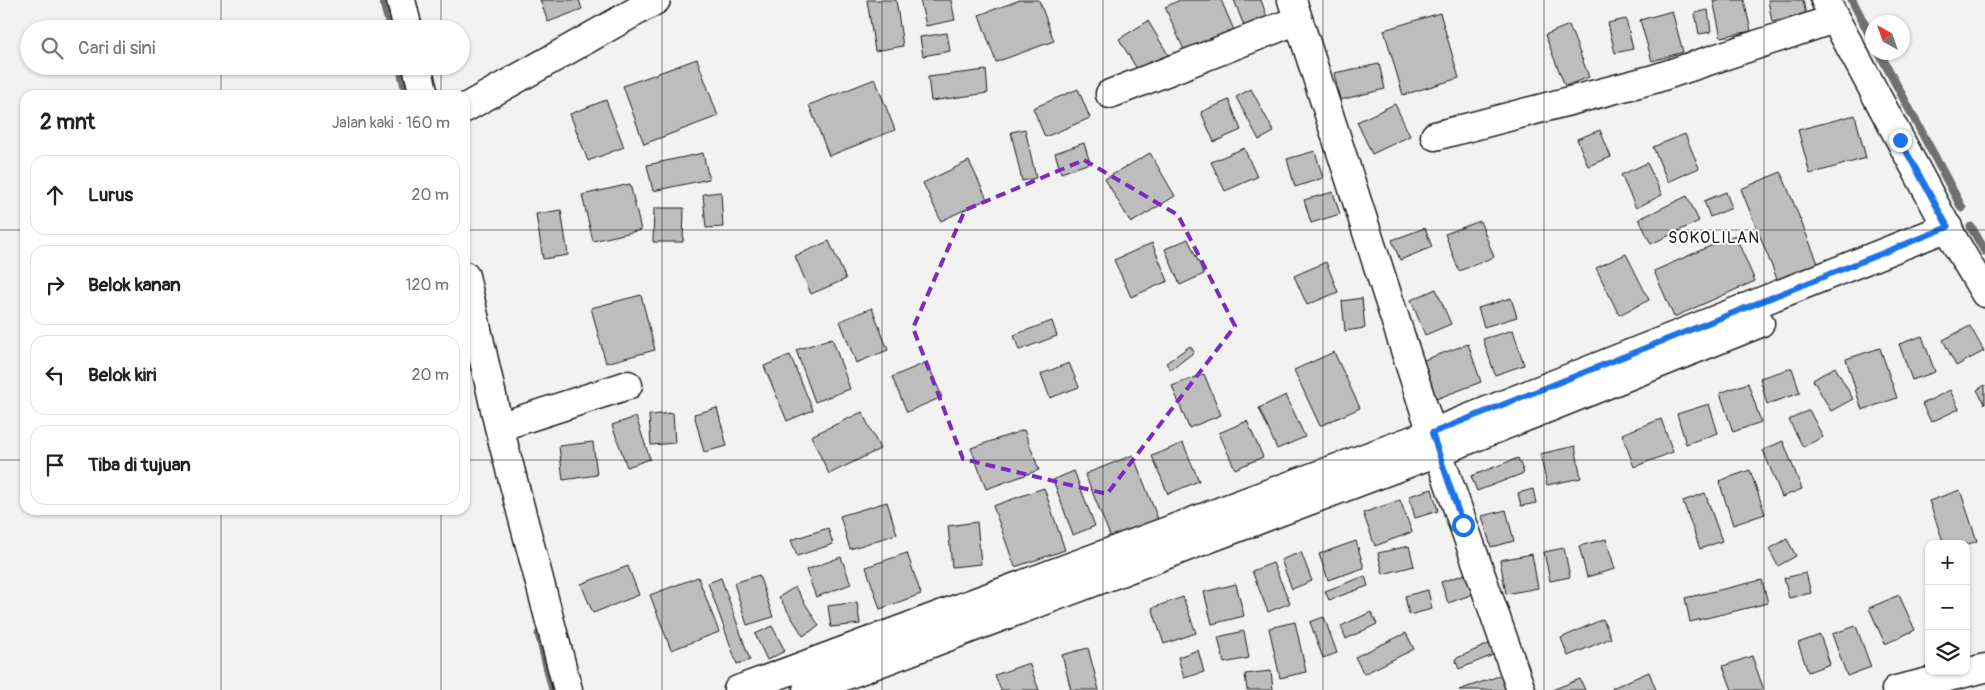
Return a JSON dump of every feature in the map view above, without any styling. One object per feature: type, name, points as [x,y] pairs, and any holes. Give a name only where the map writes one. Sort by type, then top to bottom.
[{"type":"street","points":[[401,0],[406,20]]},
{"type":"street","points":[[470,105],[656,0]]},
{"type":"street","points":[[1110,94],[1295,10],[1435,443],[1521,690]]},
{"type":"street","points":[[1435,136],[1654,78],[1830,10],[1952,236],[1985,292]]},
{"type":"street","points":[[419,75],[423,90]]},
{"type":"street","points":[[808,690],[1435,443],[1952,236]]},
{"type":"street","points":[[470,298],[499,427],[568,690]]},
{"type":"street","points":[[499,427],[628,385]]},
{"type":"street","points":[[738,690],[1435,443]]},
{"type":"street","points":[[1896,690],[1983,676]]},
{"type":"highlighted area","points":[[1084,160],[1178,215],[1235,326],[1107,494],[963,459],[913,328],[965,210]]},
{"type":"building","points":[[540,0],[579,0],[582,9],[548,22]]},
{"type":"building","points":[[867,0],[896,0],[903,46],[875,51]]},
{"type":"building","points":[[920,0],[951,0],[955,20],[926,26]]},
{"type":"building","points":[[1020,0],[1039,0],[1054,41],[996,62],[979,15]]},
{"type":"building","points":[[1180,0],[1221,0],[1237,37],[1188,59],[1165,7]]},
{"type":"building","points":[[1234,0],[1261,0],[1267,17],[1244,26]]},
{"type":"building","points":[[1713,0],[1744,0],[1751,31],[1721,37]]},
{"type":"building","points":[[1768,0],[1803,0],[1806,15],[1772,22]]},
{"type":"building","points":[[1708,10],[1711,32],[1699,34],[1695,13]]},
{"type":"building","points":[[1672,11],[1683,52],[1652,61],[1640,20]]},
{"type":"building","points":[[1440,13],[1459,78],[1403,95],[1384,30]]},
{"type":"building","points":[[1626,19],[1633,49],[1615,53],[1608,23]]},
{"type":"building","points":[[1148,21],[1169,56],[1140,74],[1119,39]]},
{"type":"building","points":[[1569,25],[1589,77],[1565,86],[1545,35]]},
{"type":"building","points":[[947,33],[950,51],[923,56],[920,37]]},
{"type":"building","points":[[697,59],[718,116],[644,144],[623,86]]},
{"type":"building","points":[[1379,64],[1385,89],[1340,100],[1334,73]]},
{"type":"building","points":[[986,70],[988,93],[931,101],[928,77]]},
{"type":"building","points":[[875,79],[895,130],[829,156],[809,105]]},
{"type":"building","points":[[1078,89],[1090,118],[1045,137],[1033,108]]},
{"type":"building","points":[[1251,89],[1274,132],[1259,140],[1236,97]]},
{"type":"building","points":[[606,100],[624,147],[588,161],[570,114]]},
{"type":"building","points":[[1229,100],[1241,130],[1214,142],[1201,112]]},
{"type":"building","points":[[1395,104],[1410,136],[1372,154],[1357,122]]},
{"type":"building","points":[[1855,115],[1866,158],[1810,174],[1798,130]]},
{"type":"building","points":[[1025,129],[1036,178],[1022,181],[1011,132]]},
{"type":"building","points":[[1600,130],[1611,157],[1588,166],[1577,139]]},
{"type":"building","points":[[1685,134],[1699,168],[1668,182],[1653,147]]},
{"type":"building","points":[[1084,143],[1090,163],[1061,173],[1055,153]]},
{"type":"building","points":[[1244,148],[1257,177],[1225,191],[1211,162]]},
{"type":"building","points":[[1315,151],[1323,178],[1295,187],[1287,159]]},
{"type":"building","points":[[703,153],[709,179],[653,191],[647,165]]},
{"type":"building","points":[[1150,153],[1175,196],[1131,223],[1105,179]]},
{"type":"building","points":[[969,161],[987,199],[941,221],[923,183]]},
{"type":"building","points":[[1647,163],[1662,195],[1636,208],[1621,175]]},
{"type":"building","points":[[1781,172],[1822,273],[1781,289],[1741,189]]},
{"type":"building","points":[[630,184],[641,230],[593,241],[582,195]]},
{"type":"building","points":[[721,192],[723,227],[706,228],[703,194]]},
{"type":"building","points":[[1333,192],[1340,214],[1311,223],[1304,200]]},
{"type":"building","points":[[1726,192],[1732,208],[1710,217],[1704,201]]},
{"type":"building","points":[[1687,196],[1699,221],[1651,244],[1639,219]]},
{"type":"building","points":[[654,208],[684,208],[683,242],[653,242]]},
{"type":"building","points":[[561,210],[568,255],[543,259],[536,214]]},
{"type":"building","points":[[1480,221],[1494,257],[1459,271],[1445,234]]},
{"type":"building","points":[[1425,228],[1432,247],[1400,260],[1392,240]]},
{"type":"building","points":[[1735,235],[1755,281],[1674,317],[1654,271]]},
{"type":"building","points":[[1188,239],[1204,274],[1180,285],[1165,249]]},
{"type":"building","points":[[829,241],[846,279],[811,294],[795,256]]},
{"type":"building","points":[[1152,243],[1168,281],[1131,297],[1114,260]]},
{"type":"building","points":[[1626,254],[1649,300],[1619,315],[1596,268]]},
{"type":"building","points":[[1326,262],[1338,292],[1307,305],[1294,276]]},
{"type":"building","points":[[1436,289],[1451,324],[1425,335],[1411,300]]},
{"type":"building","points":[[641,295],[655,350],[606,363],[591,308]]},
{"type":"building","points":[[1362,298],[1365,328],[1345,331],[1342,301]]},
{"type":"building","points":[[1511,298],[1517,317],[1484,327],[1478,308]]},
{"type":"building","points":[[872,308],[888,350],[856,363],[840,321]]},
{"type":"building","points":[[1052,321],[1057,336],[1019,350],[1014,335]]},
{"type":"building","points":[[1970,326],[1984,351],[1956,366],[1943,340]]},
{"type":"building","points":[[1513,330],[1524,365],[1495,375],[1483,339]]},
{"type":"building","points":[[1922,336],[1935,372],[1912,380],[1899,344]]},
{"type":"building","points":[[832,338],[850,389],[815,402],[796,350]]},
{"type":"building","points":[[1468,344],[1481,382],[1436,399],[1421,361]]},
{"type":"building","points":[[1190,346],[1194,352],[1171,370],[1166,363]]},
{"type":"building","points":[[1880,348],[1897,398],[1862,410],[1846,359]]},
{"type":"building","points":[[1334,352],[1360,408],[1320,426],[1294,370]]},
{"type":"building","points":[[790,355],[813,410],[787,421],[764,366]]},
{"type":"building","points":[[927,362],[942,397],[907,412],[892,377]]},
{"type":"building","points":[[1069,363],[1079,387],[1050,398],[1041,374]]},
{"type":"building","points":[[1835,367],[1853,399],[1831,411],[1813,380]]},
{"type":"building","points":[[1792,368],[1800,393],[1767,404],[1760,378]]},
{"type":"building","points":[[1204,374],[1221,415],[1189,428],[1172,386]]},
{"type":"building","points":[[1748,383],[1761,422],[1733,432],[1720,393]]},
{"type":"building","points":[[1985,385],[1985,404],[1977,390]]},
{"type":"building","points":[[1950,390],[1959,409],[1931,422],[1922,404]]},
{"type":"building","points":[[1286,395],[1305,437],[1277,449],[1259,408]]},
{"type":"building","points":[[1709,404],[1718,433],[1686,444],[1677,414]]},
{"type":"building","points":[[717,408],[727,446],[704,452],[694,414]]},
{"type":"building","points":[[1809,410],[1823,437],[1803,447],[1789,420]]},
{"type":"building","points":[[862,412],[880,449],[829,474],[811,436]]},
{"type":"building","points":[[673,413],[675,443],[651,445],[649,415]]},
{"type":"building","points":[[636,417],[650,459],[627,467],[612,425]]},
{"type":"building","points":[[1661,419],[1673,452],[1634,467],[1622,434]]},
{"type":"building","points":[[1247,421],[1263,457],[1235,469],[1219,433]]},
{"type":"building","points":[[1024,430],[1039,470],[986,489],[971,448]]},
{"type":"building","points":[[1783,441],[1802,489],[1782,497],[1763,450]]},
{"type":"building","points":[[593,442],[597,475],[563,480],[559,446]]},
{"type":"building","points":[[1183,443],[1199,481],[1168,494],[1152,456]]},
{"type":"building","points":[[1575,446],[1581,478],[1547,485],[1540,454]]},
{"type":"building","points":[[1133,455],[1158,519],[1111,538],[1085,474]]},
{"type":"building","points":[[1518,458],[1524,473],[1477,491],[1471,476]]},
{"type":"building","points":[[1750,470],[1765,514],[1733,525],[1719,481]]},
{"type":"building","points":[[1074,471],[1095,526],[1073,535],[1053,480]]},
{"type":"building","points":[[1044,488],[1065,550],[1015,567],[993,506]]},
{"type":"building","points":[[1432,489],[1438,511],[1415,518],[1409,496]]},
{"type":"building","points":[[1533,489],[1536,503],[1521,506],[1518,493]]},
{"type":"building","points":[[1960,490],[1977,541],[1970,544],[1970,540],[1943,540],[1929,501]]},
{"type":"building","points":[[1705,493],[1722,541],[1700,549],[1683,501]]},
{"type":"building","points":[[1400,500],[1412,532],[1375,546],[1363,513]]},
{"type":"building","points":[[887,502],[897,534],[850,549],[840,516]]},
{"type":"building","points":[[1506,510],[1514,541],[1491,547],[1482,516]]},
{"type":"building","points":[[977,522],[981,564],[952,567],[948,526]]},
{"type":"building","points":[[828,528],[833,544],[797,556],[791,540]]},
{"type":"building","points":[[1606,539],[1615,569],[1587,577],[1579,546]]},
{"type":"building","points":[[1787,539],[1796,556],[1778,566],[1769,549]]},
{"type":"building","points":[[1356,541],[1364,568],[1328,580],[1319,554]]},
{"type":"building","points":[[1409,546],[1414,566],[1383,574],[1378,553]]},
{"type":"building","points":[[1564,548],[1570,577],[1550,581],[1544,552]]},
{"type":"building","points":[[1301,552],[1312,581],[1292,589],[1281,560]]},
{"type":"building","points":[[907,553],[921,594],[880,609],[866,567]]},
{"type":"building","points":[[1532,554],[1538,588],[1506,594],[1500,560]]},
{"type":"building","points":[[841,557],[851,584],[816,597],[806,570]]},
{"type":"building","points":[[1273,563],[1290,603],[1268,612],[1252,571]]},
{"type":"building","points":[[628,566],[639,595],[593,613],[581,584]]},
{"type":"building","points":[[1472,572],[1479,592],[1448,603],[1441,582]]},
{"type":"building","points":[[1806,573],[1811,593],[1789,598],[1784,578]]},
{"type":"building","points":[[759,575],[773,617],[747,625],[734,583]]},
{"type":"building","points":[[1365,576],[1368,586],[1329,600],[1325,591]]},
{"type":"building","points":[[698,577],[719,632],[671,650],[650,595]]},
{"type":"building","points":[[721,578],[750,660],[737,664],[708,583]]},
{"type":"building","points":[[1762,580],[1768,603],[1690,622],[1685,598]]},
{"type":"building","points":[[1236,584],[1244,616],[1212,624],[1204,592]]},
{"type":"building","points":[[795,587],[819,626],[803,636],[779,597]]},
{"type":"building","points":[[1428,590],[1432,609],[1409,615],[1405,596]]},
{"type":"building","points":[[1899,595],[1915,630],[1885,644],[1869,608]]},
{"type":"building","points":[[1183,597],[1196,633],[1164,644],[1152,608]]},
{"type":"building","points":[[857,602],[860,624],[831,627],[828,606]]},
{"type":"building","points":[[1371,612],[1377,624],[1346,639],[1341,626]]},
{"type":"building","points":[[1324,617],[1337,653],[1323,658],[1310,622]]},
{"type":"building","points":[[1603,619],[1611,638],[1568,656],[1561,638]]},
{"type":"building","points":[[1295,622],[1306,672],[1280,678],[1269,628]]},
{"type":"building","points":[[772,626],[785,651],[767,660],[755,634]]},
{"type":"building","points":[[1856,626],[1871,667],[1847,676],[1832,634]]},
{"type":"building","points":[[1244,631],[1249,658],[1224,663],[1218,637]]},
{"type":"building","points":[[1406,633],[1414,649],[1364,674],[1355,657]]},
{"type":"building","points":[[1820,635],[1830,664],[1808,672],[1798,643]]},
{"type":"building","points":[[1493,642],[1498,653],[1459,669],[1455,659]]},
{"type":"building","points":[[1088,648],[1099,690],[1071,690],[1062,655]]},
{"type":"building","points":[[1198,650],[1204,672],[1184,678],[1178,657]]},
{"type":"building","points":[[1752,656],[1764,690],[1732,690],[1723,666]]},
{"type":"building","points":[[1029,663],[1039,690],[1001,690],[995,675]]},
{"type":"building","points":[[1271,671],[1273,690],[1247,690],[1245,674]]},
{"type":"building","points":[[1649,672],[1656,690],[1613,690],[1612,688]]},
{"type":"building","points":[[1502,675],[1508,690],[1459,690]]},
{"type":"building","points":[[1580,679],[1585,690],[1552,690]]},
{"type":"waterway","points":[[383,0],[389,20]]},
{"type":"waterway","points":[[1852,0],[1865,25]]},
{"type":"waterway","points":[[1883,60],[1962,208]]},
{"type":"waterway","points":[[402,75],[406,90]]},
{"type":"waterway","points":[[1971,227],[1985,251]]},
{"type":"waterway","points":[[539,634],[553,690]]},
{"type":"district","name":"SOKOLILAN","points":[[1714,237]]},
{"type":"route","points":[[1463,525],[1432,433],[1948,227],[1900,140]]}]
